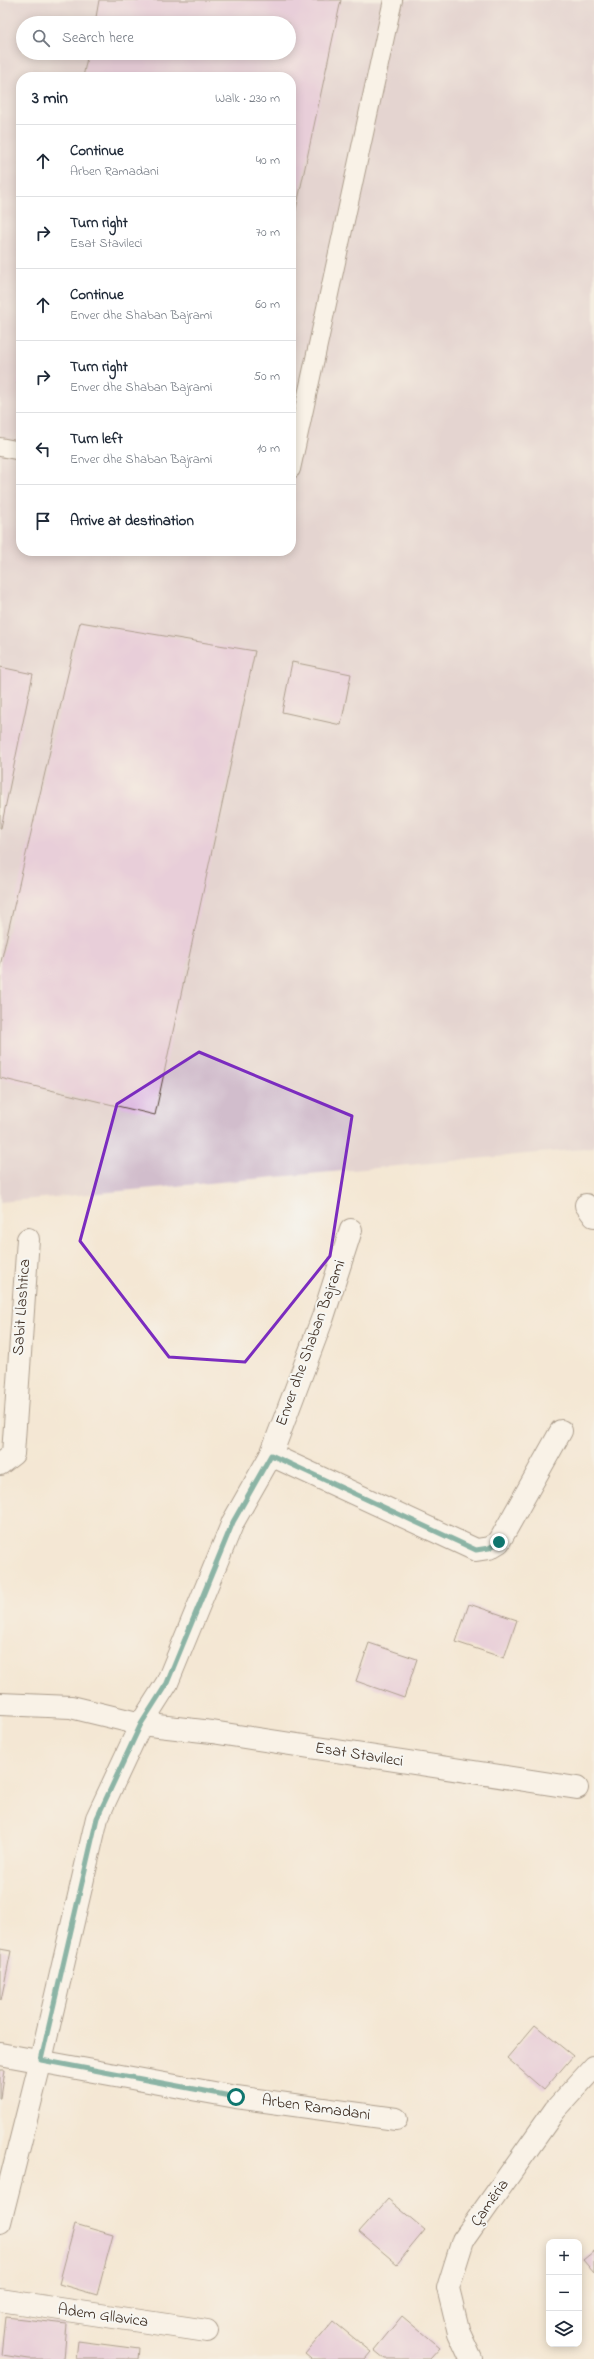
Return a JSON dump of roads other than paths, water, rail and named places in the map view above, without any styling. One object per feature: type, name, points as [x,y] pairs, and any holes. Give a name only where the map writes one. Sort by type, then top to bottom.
[{"type":"street","name":"Enver dhe Shaban Bajrami","points":[[141,1724],[167,1683],[233,1522],[271,1455],[323,1317],[351,1230]]},
{"type":"street","name":"Sabit Llashtica","points":[[0,1464],[13,1454],[28,1238]]},
{"type":"street","points":[[271,1455],[476,1550],[489,1548],[499,1542],[561,1431]]},
{"type":"street","name":"Esat Stavileci","points":[[0,1704],[71,1707],[141,1724],[212,1732],[577,1788]]},
{"type":"street","points":[[0,2221],[41,2060],[97,1818],[141,1724]]},
{"type":"street","name":"Arben Ramadani","points":[[0,2054],[41,2060],[236,2097],[396,2119]]},
{"type":"street","name":"Çamëria","points":[[471,2359],[459,2333],[448,2288],[463,2240],[555,2110],[594,2067]]},
{"type":"street","name":"Adem Gllavica","points":[[0,2300],[207,2331]]},
{"type":"lane","points":[[296,446],[393,0]]},
{"type":"lane","points":[[0,447],[16,450]]}]
